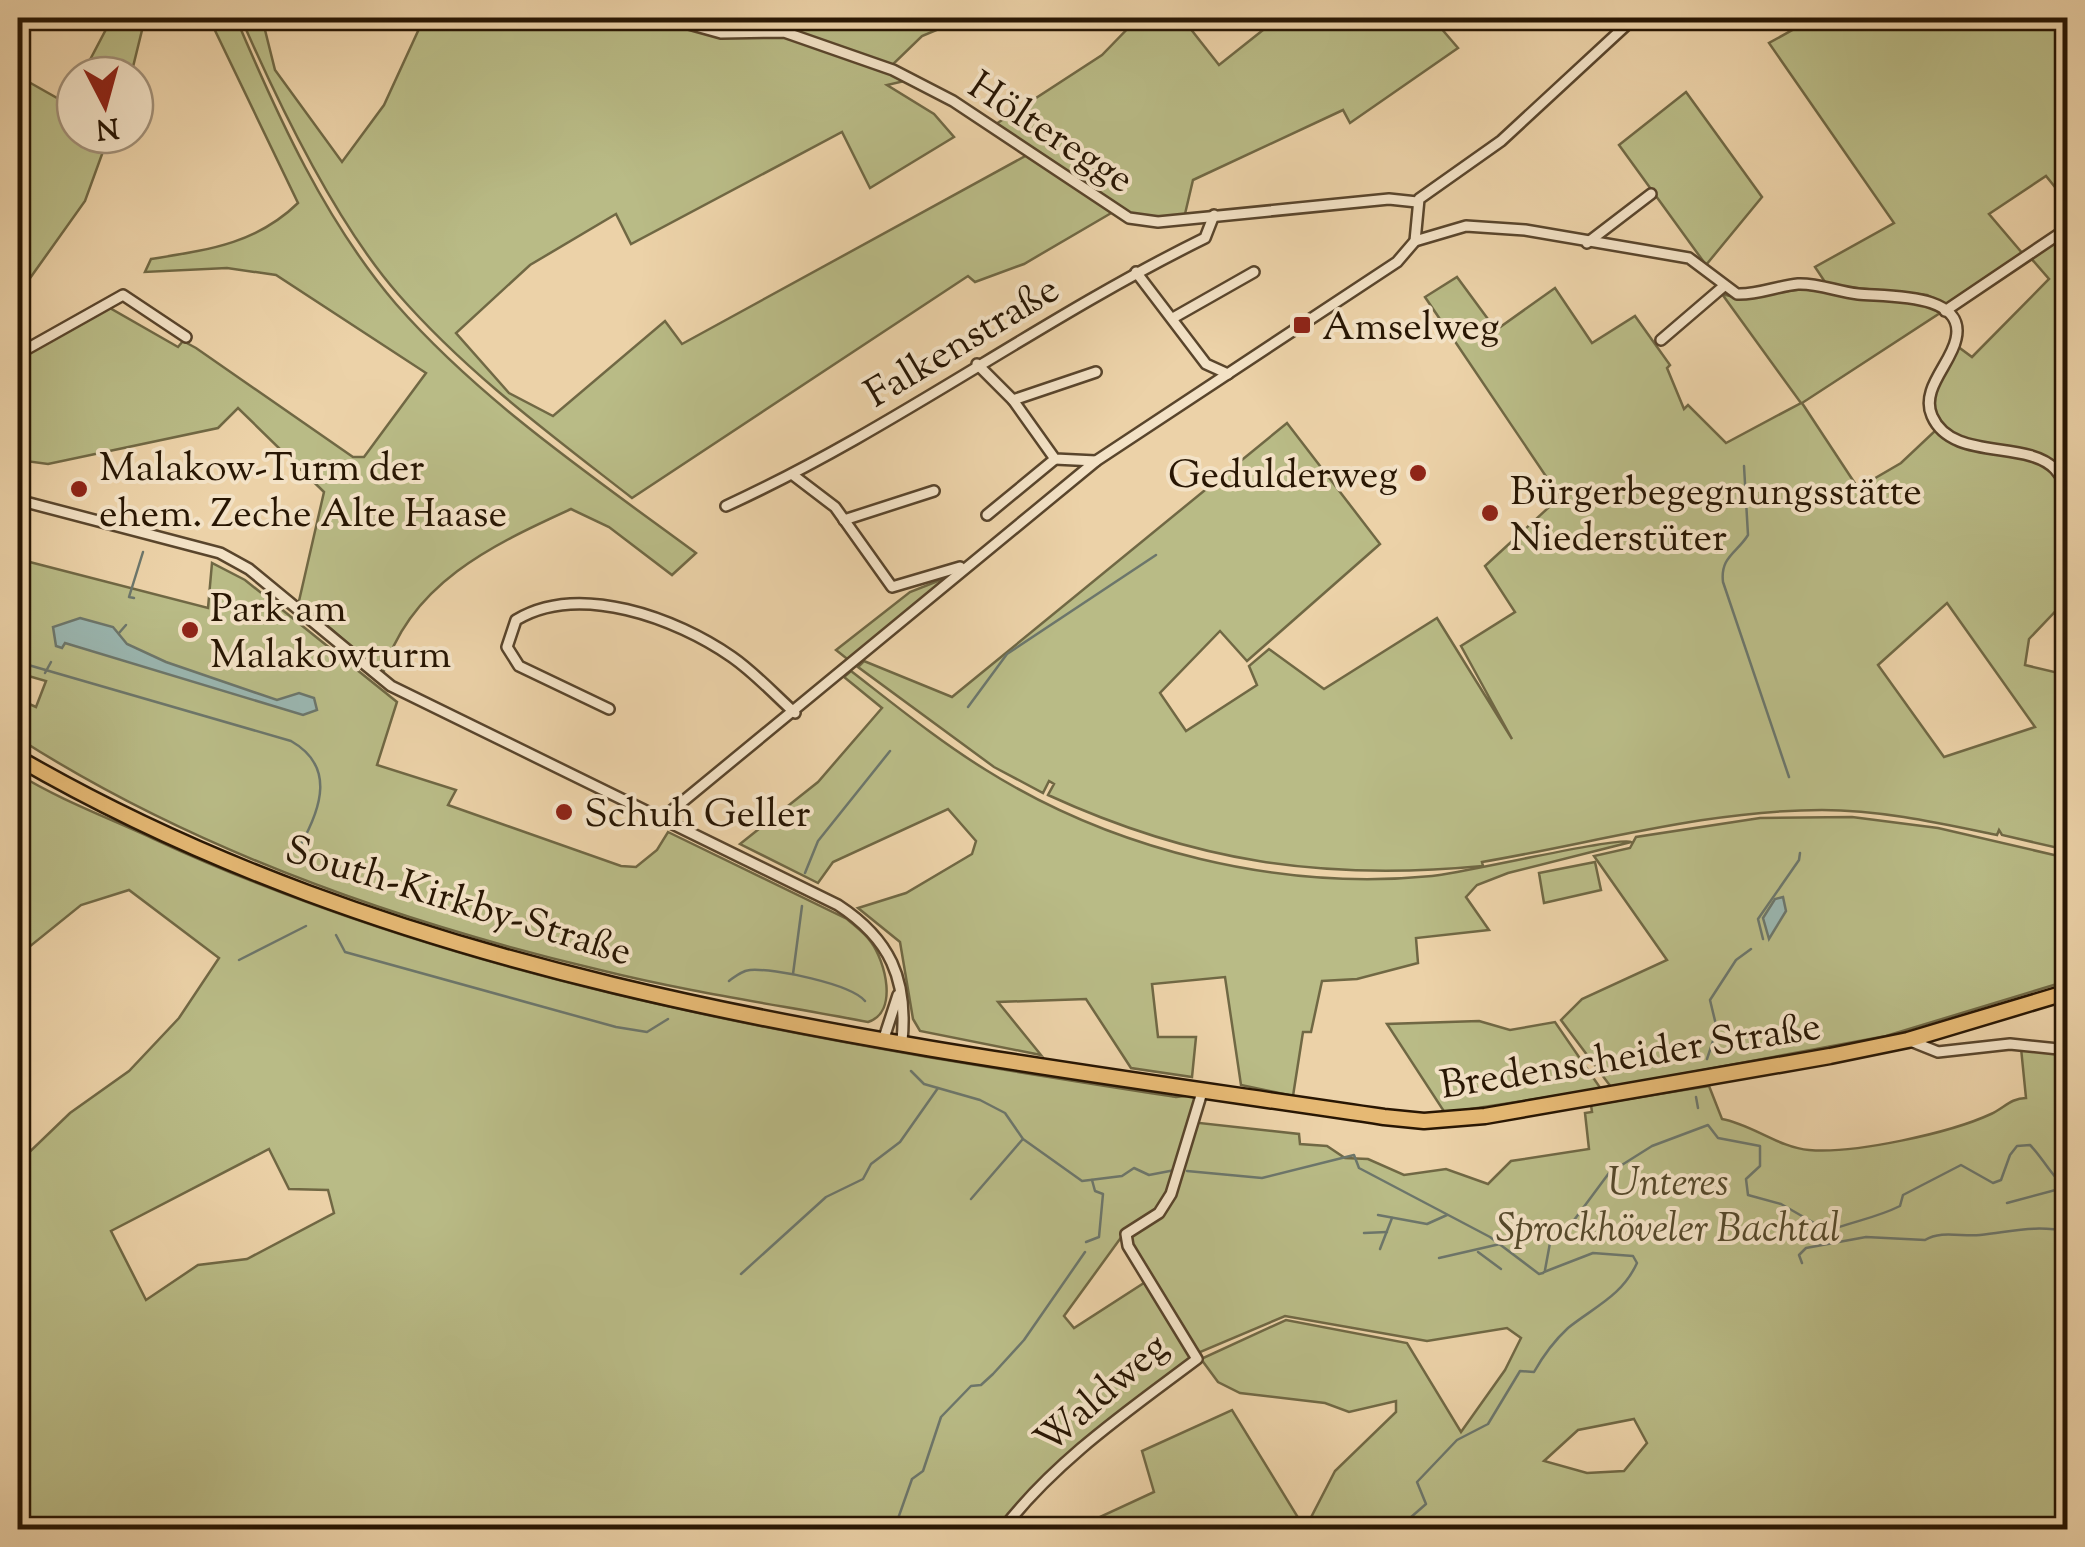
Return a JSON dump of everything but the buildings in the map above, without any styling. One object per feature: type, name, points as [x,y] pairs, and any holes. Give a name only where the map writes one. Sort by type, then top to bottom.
[{"type":"main road","name":"South-Kirkby-Straße","points":[[18,758],[197,847],[381,917],[587,976],[902,1041]]},
{"type":"main road","name":"Bredenscheider Straße","points":[[902,1041],[1384,1117],[1452,1120],[1908,1040],[2068,992]]},
{"type":"street","name":"Hölteregge","points":[[667,18],[721,32],[784,32],[924,84],[1130,218],[1158,222],[1401,198],[1417,202]]},
{"type":"street","points":[[1415,241],[1417,202],[1501,141],[1634,18]]},
{"type":"street","points":[[1587,243],[1651,194]]},
{"type":"street","name":"Falkenstraße","points":[[726,506],[793,475],[1136,272],[1204,238],[1214,215]]},
{"type":"street","points":[[664,818],[1096,461],[1397,262],[1415,241],[1470,226],[1525,230],[1689,258],[1724,286],[1743,294],[1806,284],[1918,298],[1945,310],[1956,325],[1957,336],[1930,394],[1934,420],[1944,430],[1980,446],[2042,458],[2059,474],[2066,500],[2060,565],[2068,586]]},
{"type":"street","points":[[1945,310],[2068,228]]},
{"type":"street","points":[[1136,272],[1206,364],[1228,374]]},
{"type":"street","points":[[1173,318],[1254,272]]},
{"type":"street","points":[[1661,340],[1724,286]]},
{"type":"street","points":[[18,354],[123,294],[186,337]]},
{"type":"street","points":[[977,364],[1013,400],[1055,459]]},
{"type":"street","points":[[1013,400],[1096,372]]},
{"type":"street","points":[[987,515],[1055,459],[1096,461]]},
{"type":"street","points":[[793,475],[844,520],[892,588],[967,566]]},
{"type":"street","points":[[844,520],[934,491]]},
{"type":"street","points":[[18,500],[220,553],[249,570],[391,686],[664,818],[861,920],[888,950],[903,1006],[902,1041]]},
{"type":"street","points":[[609,709],[519,666],[507,647],[516,620],[548,604],[617,609],[693,633],[724,652],[795,713]]},
{"type":"street","points":[[884,1038],[898,995]]},
{"type":"street","points":[[1908,1040],[1938,1052],[2010,1044],[2068,1050]]},
{"type":"street","name":"Waldweg","points":[[1002,1530],[1026,1499],[1099,1432],[1197,1359],[1128,1246],[1126,1234],[1159,1213],[1171,1194],[1203,1089]]},
{"type":"green space","points":[[112,18],[145,18],[136,55],[93,55]]},
{"type":"green space","points":[[209,18],[236,18],[286,130],[325,203],[396,304],[501,405],[696,553],[672,575],[609,527],[571,509],[484,553],[433,592],[412,615],[383,674],[299,601],[324,492],[238,408],[218,428],[48,464],[18,460],[18,359],[108,307],[178,347],[183,341],[196,348],[353,457],[364,457],[426,373],[276,275],[227,268],[145,272],[151,259],[211,248],[248,236],[298,203]]},
{"type":"green space","points":[[241,18],[262,18],[275,70],[342,162],[384,105],[424,18],[965,18],[922,36],[890,67],[909,80],[887,85],[934,114],[954,137],[870,188],[842,132],[631,244],[616,214],[530,265],[456,333],[509,393],[553,416],[665,321],[682,344],[1029,154],[1113,212],[1024,264],[975,282],[968,276],[632,498],[481,376],[398,294],[331,198],[291,125]]},
{"type":"green space","points":[[1138,18],[1182,18],[1219,65],[1278,18],[1452,18],[1440,27],[1458,48],[1350,123],[1343,110],[1193,180],[1185,214],[1157,218],[1129,213],[996,124],[1102,55]]},
{"type":"green space","points":[[1814,18],[2067,18],[2067,202],[2046,176],[1989,214],[2023,254],[1949,306],[1927,295],[1827,285],[1815,267],[1894,223],[1769,43]]},
{"type":"green space","points":[[27,81],[55,97],[55,155],[102,155],[85,201],[18,295],[18,99]]},
{"type":"green space","points":[[1686,92],[1762,197],[1706,265],[1619,145]]},
{"type":"green space","points":[[2067,231],[2067,496],[2060,473],[2043,457],[1956,435],[1942,423],[1931,403],[1957,346],[1972,357],[2049,279],[2029,256]]},
{"type":"green space","points":[[1457,277],[1496,330],[1555,288],[1592,343],[1635,316],[1670,365],[1667,368],[1684,409],[1688,405],[1726,443],[1801,403],[1722,294],[1738,298],[1803,289],[1926,305],[1940,313],[1802,403],[1858,488],[1901,463],[1937,429],[2026,457],[2043,464],[2053,474],[2061,500],[2057,563],[2067,599],[2029,639],[2025,665],[2067,675],[2067,850],[2002,835],[1999,830],[1997,835],[1888,815],[1822,810],[1694,821],[1482,862],[1483,866],[1368,871],[1260,861],[1208,851],[1102,818],[1048,795],[1054,784],[1049,781],[1043,793],[994,767],[858,667],[864,661],[952,697],[1287,423],[1380,544],[1247,661],[1220,631],[1160,693],[1186,731],[1257,685],[1249,666],[1269,649],[1324,689],[1437,618],[1512,739],[1461,646],[1515,612],[1485,566],[1560,497],[1425,297]],"holes":[[[1947,603],[2035,727],[1944,757],[1878,665]]]},
{"type":"green space","points":[[18,559],[208,608],[212,563],[245,580],[397,702],[377,765],[456,790],[448,805],[621,866],[636,867],[657,850],[668,832],[847,919],[869,939],[881,961],[886,985],[884,1008],[868,1022],[666,985],[524,951],[299,878],[154,815],[18,738],[18,699],[36,707],[46,681],[18,673]]},
{"type":"green space","points":[[953,575],[851,662],[836,650],[910,592]]},
{"type":"green space","points":[[851,671],[951,747],[1036,798],[1089,823],[1200,859],[1316,877],[1374,879],[1432,876],[1600,844],[1631,842],[1508,873],[1477,885],[1466,897],[1489,930],[1416,938],[1418,963],[1357,979],[1322,981],[1311,1032],[1303,1032],[1293,1096],[1241,1085],[1225,977],[1152,984],[1158,1037],[1196,1037],[1192,1077],[1131,1068],[1086,999],[998,1002],[1041,1055],[920,1031],[913,1019],[900,942],[858,908],[906,893],[972,854],[976,841],[948,809],[833,862],[818,883],[740,844],[818,782],[882,708],[844,677]]},
{"type":"green space","name":"Unteres Sprockhöveler Bachtal","points":[[18,774],[85,808],[276,891],[400,935],[527,972],[656,1004],[915,1055],[1176,1097],[1196,1095],[1190,1122],[1299,1134],[1300,1144],[1327,1146],[1345,1158],[1368,1159],[1404,1175],[1446,1169],[1488,1184],[1511,1161],[1589,1149],[1585,1113],[1592,1112],[1591,1105],[1709,1086],[1722,1119],[1798,1148],[1851,1149],[1901,1141],[1973,1121],[2026,1098],[2021,1048],[2067,1052],[2067,1529],[1305,1529],[1335,1471],[1396,1412],[1396,1401],[1349,1412],[1325,1403],[1240,1393],[1218,1382],[1201,1359],[1286,1320],[1407,1343],[1461,1432],[1505,1370],[1521,1338],[1507,1328],[1427,1341],[1285,1316],[1198,1353],[1125,1232],[1064,1316],[1074,1328],[1147,1281],[1195,1359],[1099,1430],[999,1529],[18,1529],[18,1163],[70,1113],[129,1071],[179,1018],[219,958],[129,890],[81,905],[18,956]],"holes":[[[269,1149],[289,1189],[328,1190],[334,1213],[247,1259],[198,1265],[146,1300],[111,1231]],[[1634,1419],[1647,1443],[1624,1471],[1587,1473],[1544,1461],[1578,1430]]]},
{"type":"green space","points":[[1852,817],[1938,828],[2067,858],[2067,981],[1886,1036],[1611,1087],[1561,1020],[1582,999],[1667,960],[1594,856],[1630,848],[1636,837],[1760,818]]},
{"type":"green space","points":[[1595,862],[1601,890],[1544,903],[1539,873]]},
{"type":"green space","points":[[1479,1021],[1510,1030],[1555,1022],[1601,1089],[1445,1113],[1387,1024]]},
{"type":"green space","points":[[1232,1410],[1305,1529],[1074,1529],[1154,1492],[1142,1451]]},
{"type":"water","points":[[80,618],[113,627],[127,644],[166,662],[277,700],[299,693],[314,698],[317,710],[303,715],[65,643],[62,648],[56,646],[53,627]]},
{"type":"water","points":[[1783,897],[1786,911],[1769,939],[1763,918],[1775,899]]},
{"type":"waterway","points":[[1744,466],[1748,535],[1727,561],[1723,582],[1789,777]]},
{"type":"waterway","points":[[134,598],[129,597],[143,552]]},
{"type":"waterway","points":[[968,707],[1007,654],[1156,555]]},
{"type":"waterway","points":[[119,633],[126,625]]},
{"type":"waterway","points":[[18,662],[291,741],[305,751],[319,775],[318,802],[300,846],[301,856]]},
{"type":"waterway","points":[[45,673],[51,662]]},
{"type":"waterway","points":[[805,873],[818,841],[890,751]]},
{"type":"waterway","points":[[1763,939],[1758,919],[1800,853]]},
{"type":"waterway","points":[[793,974],[802,906]]},
{"type":"waterway","points":[[239,960],[306,926]]},
{"type":"waterway","points":[[336,935],[345,952],[616,1027],[647,1032],[668,1019]]},
{"type":"waterway","points":[[1707,1059],[1717,1029],[1710,1000],[1736,960],[1751,949]]},
{"type":"waterway","points":[[729,981],[747,971],[776,972],[829,983],[865,1001]]},
{"type":"waterway","points":[[911,1071],[924,1084],[980,1100],[1005,1113],[1023,1139],[1082,1181],[1122,1176],[1134,1168],[1149,1175],[1175,1170]]},
{"type":"waterway","points":[[741,1274],[826,1197],[863,1179],[871,1164],[900,1142],[938,1088]]},
{"type":"waterway","points":[[1696,1097],[1698,1108]]},
{"type":"waterway","points":[[1617,1168],[1652,1146],[1708,1125],[1718,1138],[1760,1146],[1760,1166],[1746,1179],[1748,1195],[1781,1204],[1828,1231],[1900,1206],[1903,1195],[1961,1165],[1993,1183],[2001,1180],[2017,1146],[2030,1145],[2068,1188]]},
{"type":"waterway","points":[[971,1199],[1022,1140]]},
{"type":"waterway","points":[[1187,1171],[1262,1178],[1354,1155],[1359,1168],[1490,1237],[1539,1274],[1543,1273]]},
{"type":"waterway","points":[[1545,1270],[1550,1243],[1563,1235],[1609,1173]]},
{"type":"waterway","points":[[1086,1242],[1099,1237],[1103,1194],[1095,1191],[1092,1180]]},
{"type":"waterway","points":[[2007,1203],[2063,1188]]},
{"type":"waterway","points":[[1378,1215],[1427,1224],[1447,1215]]},
{"type":"waterway","points":[[1380,1249],[1392,1218]]},
{"type":"waterway","points":[[1802,1263],[1799,1255],[1806,1248],[1866,1237],[1925,1240],[2034,1229],[2068,1232]]},
{"type":"waterway","points":[[1364,1233],[1387,1232]]},
{"type":"waterway","points":[[1439,1258],[1500,1244]]},
{"type":"waterway","points":[[894,1530],[912,1479],[923,1471],[941,1417],[971,1386],[981,1385],[993,1374],[1024,1340],[1085,1252]]},
{"type":"waterway","points":[[1478,1252],[1501,1269]]},
{"type":"waterway","points":[[1373,1530],[1410,1518],[1426,1504],[1417,1482],[1457,1440],[1488,1424],[1520,1371],[1534,1372],[1563,1333],[1615,1293],[1637,1263],[1633,1256],[1593,1253],[1544,1272]]},
{"type":"place","name":"Amselweg","points":[[1302,325]]},
{"type":"place","name":"Gedulderweg","points":[[1418,473]]},
{"type":"place","name":"Malakow-Turm der ehem. Zeche Alte Haase","points":[[79,489]]},
{"type":"place","name":"Bürgerbegegnungsstätte Niederstüter","points":[[1490,513]]},
{"type":"place","name":"Park am Malakowturm","points":[[190,630]]},
{"type":"place","name":"Schuh Geller","points":[[564,812]]}]
